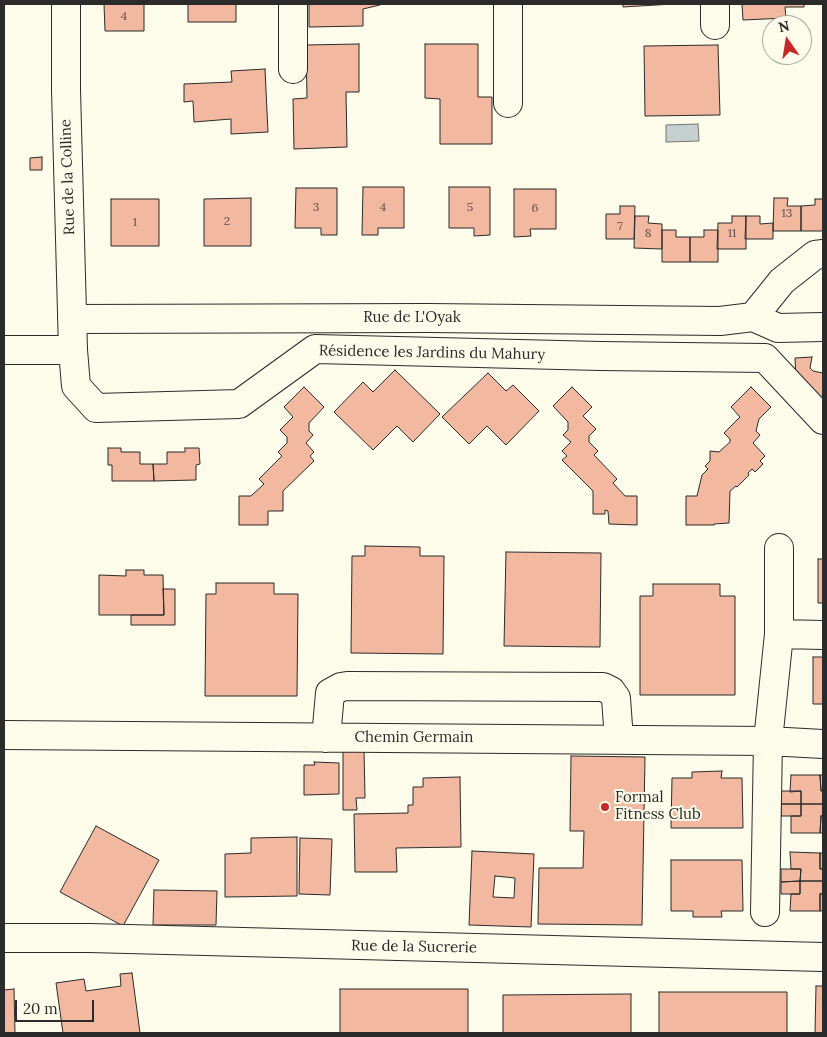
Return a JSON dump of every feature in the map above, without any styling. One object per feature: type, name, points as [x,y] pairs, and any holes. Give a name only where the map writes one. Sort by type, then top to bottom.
[{"type":"street","name":"Rue de la Colline","points":[[66,4],[66,90],[73,350]]},
{"type":"street","points":[[293,4],[293,68]]},
{"type":"street","points":[[508,4],[508,104]]},
{"type":"street","points":[[823,254],[814,255],[782,281],[753,317],[778,328],[823,326]]},
{"type":"street","name":"Rue de L'Oyak","points":[[72,320],[428,318],[720,321],[753,317]]},
{"type":"street","name":"Résidence les Jardins du Mahury","points":[[73,350],[76,386],[96,408],[239,404],[315,349],[765,358],[823,420]]},
{"type":"street","points":[[4,350],[73,350]]},
{"type":"street","points":[[765,912],[768,741],[779,634],[779,548]]},
{"type":"street","points":[[779,634],[823,634]]},
{"type":"street","points":[[326,738],[330,693],[347,686],[603,687],[611,691],[616,698],[619,740]]},
{"type":"street","name":"Chemin Germain","points":[[4,735],[768,741],[823,744]]},
{"type":"street","name":"Rue de la Sucrerie","points":[[4,938],[89,938],[823,957]]},
{"type":"shaded area","points":[[698,124],[699,141],[666,142],[666,125]]},
{"type":"building","points":[[104,4],[144,4],[144,31],[105,31]]},
{"type":"building","points":[[188,4],[236,4],[236,22],[188,22]]},
{"type":"building","points":[[309,4],[380,5],[363,9],[363,26],[309,27]]},
{"type":"building","points":[[623,4],[673,4],[623,7]]},
{"type":"building","points":[[742,4],[804,4],[804,7],[785,7],[786,15],[762,15],[762,19],[743,20]]},
{"type":"building","points":[[359,44],[359,92],[346,92],[347,147],[294,149],[293,99],[307,98],[306,45]]},
{"type":"building","points":[[425,44],[478,44],[478,97],[492,97],[492,144],[440,144],[440,99],[425,98]]},
{"type":"building","points":[[718,45],[720,115],[645,116],[644,46]]},
{"type":"building","points":[[265,69],[268,132],[231,134],[231,119],[194,122],[193,101],[184,102],[184,84],[232,82],[231,71]]},
{"type":"building","points":[[42,157],[42,170],[30,170],[30,158]]},
{"type":"building","points":[[363,187],[404,187],[404,228],[378,228],[378,235],[362,235]]},
{"type":"building","points":[[449,187],[490,187],[490,235],[474,236],[474,228],[449,228]]},
{"type":"building","points":[[296,188],[337,188],[337,235],[321,235],[321,228],[295,228]]},
{"type":"building","points":[[514,189],[556,189],[556,229],[530,229],[531,236],[514,237]]},
{"type":"building","points":[[251,198],[251,246],[204,246],[204,199]]},
{"type":"building","points":[[774,198],[788,198],[787,206],[801,206],[801,231],[773,231]]},
{"type":"building","points":[[111,199],[159,199],[159,246],[111,246]]},
{"type":"building","points":[[815,199],[823,199],[823,231],[801,231],[801,206],[815,205]]},
{"type":"building","points":[[620,206],[635,206],[634,239],[606,239],[606,214],[620,214]]},
{"type":"building","points":[[635,216],[649,216],[648,223],[662,224],[662,249],[634,248]]},
{"type":"building","points":[[732,216],[746,216],[746,249],[717,249],[718,223],[732,223]]},
{"type":"building","points":[[746,216],[760,216],[760,224],[773,223],[773,239],[745,239]]},
{"type":"building","points":[[662,230],[676,230],[676,237],[690,237],[690,262],[662,262]]},
{"type":"building","points":[[704,230],[718,230],[718,262],[690,262],[690,237],[704,237]]},
{"type":"building","points":[[812,357],[810,368],[813,371],[823,373],[823,405],[796,379],[795,358]]},
{"type":"building","points":[[395,370],[440,414],[413,442],[397,426],[373,450],[334,412],[363,382],[373,392]]},
{"type":"building","points":[[488,373],[506,391],[513,385],[539,411],[506,445],[487,426],[469,444],[442,417]]},
{"type":"building","points":[[304,387],[324,407],[309,423],[309,431],[313,435],[306,443],[314,452],[310,456],[314,461],[283,491],[283,511],[268,511],[268,525],[239,525],[239,496],[251,496],[264,484],[259,479],[282,456],[278,452],[287,443],[287,437],[280,430],[293,417],[284,407]]},
{"type":"building","points":[[572,387],[592,407],[583,416],[596,429],[589,436],[589,442],[598,451],[594,455],[617,479],[613,483],[625,496],[637,496],[637,525],[609,524],[608,511],[605,510],[605,514],[593,514],[593,491],[562,460],[567,456],[562,451],[571,442],[563,435],[568,430],[568,422],[553,406]]},
{"type":"building","points":[[751,387],[771,407],[759,419],[756,431],[760,435],[753,443],[765,456],[760,461],[763,464],[755,472],[752,469],[748,473],[749,475],[737,487],[730,491],[729,523],[686,525],[686,496],[697,496],[702,475],[708,469],[705,466],[710,461],[710,451],[719,452],[730,442],[730,439],[724,433],[740,417],[731,407]]},
{"type":"building","points":[[108,448],[121,448],[121,452],[140,452],[140,464],[153,464],[154,481],[112,481],[112,465],[108,465]]},
{"type":"building","points":[[185,448],[199,448],[200,464],[196,465],[196,480],[154,481],[153,464],[167,464],[167,452],[185,452]]},
{"type":"building","points":[[365,546],[420,547],[420,556],[444,556],[443,654],[351,653],[352,556],[365,556]]},
{"type":"building","points":[[506,552],[601,553],[600,647],[504,646]]},
{"type":"building","points":[[818,559],[823,559],[823,603],[818,603]]},
{"type":"building","points":[[126,570],[144,570],[144,575],[163,575],[164,615],[99,615],[99,575],[126,576]]},
{"type":"building","points":[[216,583],[274,583],[274,594],[298,594],[297,696],[205,696],[206,594],[216,594]]},
{"type":"building","points":[[653,584],[720,584],[720,596],[735,596],[735,695],[640,695],[640,596],[653,596]]},
{"type":"building","points":[[163,589],[175,589],[175,625],[131,625],[131,615],[164,615]]},
{"type":"building","points":[[813,657],[823,657],[823,704],[813,704]]},
{"type":"building","points":[[343,750],[364,750],[365,798],[356,798],[357,810],[343,810]]},
{"type":"building","points":[[571,756],[645,757],[642,925],[538,924],[539,868],[583,868],[584,831],[570,831]]},
{"type":"building","points":[[314,762],[339,763],[339,794],[304,795],[304,765],[315,765]]},
{"type":"building","points":[[722,771],[721,778],[742,778],[743,828],[671,828],[672,778],[692,778],[692,772]]},
{"type":"building","points":[[791,775],[820,775],[823,804],[801,804],[801,791],[790,792]]},
{"type":"building","points":[[820,775],[823,775],[823,791],[821,791]]},
{"type":"building","points":[[460,777],[461,847],[396,848],[397,872],[355,872],[354,814],[408,813],[408,805],[413,805],[413,787],[423,787],[423,778]]},
{"type":"building","points":[[781,791],[801,791],[801,804],[781,804]]},
{"type":"building","points":[[781,804],[801,804],[801,816],[781,816]]},
{"type":"building","points":[[801,804],[823,804],[820,833],[791,833],[791,816],[801,816]]},
{"type":"building","points":[[821,816],[823,816],[823,833],[820,833]]},
{"type":"building","points":[[96,826],[159,860],[123,926],[60,892]]},
{"type":"building","points":[[297,837],[297,896],[225,897],[225,854],[251,853],[251,838]]},
{"type":"building","points":[[300,838],[332,839],[330,895],[299,894]]},
{"type":"building","points":[[472,851],[534,854],[531,927],[469,925]],"holes":[[[495,876],[515,878],[514,898],[493,897]]]},
{"type":"building","points":[[790,852],[820,853],[820,869],[823,869],[823,881],[800,881],[801,869],[791,869]]},
{"type":"building","points":[[820,853],[823,853],[823,869],[820,869]]},
{"type":"building","points":[[671,860],[742,860],[743,911],[721,911],[722,917],[693,917],[693,911],[671,911]]},
{"type":"building","points":[[781,869],[801,869],[800,881],[781,882]]},
{"type":"building","points":[[800,881],[823,881],[823,894],[820,894],[820,911],[790,911],[791,894],[800,894]]},
{"type":"building","points":[[800,881],[800,894],[781,894],[781,882]]},
{"type":"building","points":[[154,890],[217,891],[216,925],[153,925]]},
{"type":"building","points":[[820,894],[823,894],[823,911],[820,911]]},
{"type":"building","points":[[132,973],[140,1033],[63,1033],[56,983],[84,979],[86,991],[121,986],[120,974]]},
{"type":"building","points":[[816,986],[823,986],[823,1033],[815,1033]]},
{"type":"building","points":[[14,989],[15,1033],[4,1033],[4,990]]},
{"type":"building","points":[[340,989],[468,989],[468,1033],[340,1033]]},
{"type":"building","points":[[659,992],[787,992],[787,1033],[659,1033]]},
{"type":"building","points":[[631,994],[631,1033],[503,1033],[503,995]]},
{"type":"place","name":"Formal Fitness Club","points":[[605,807]]}]
